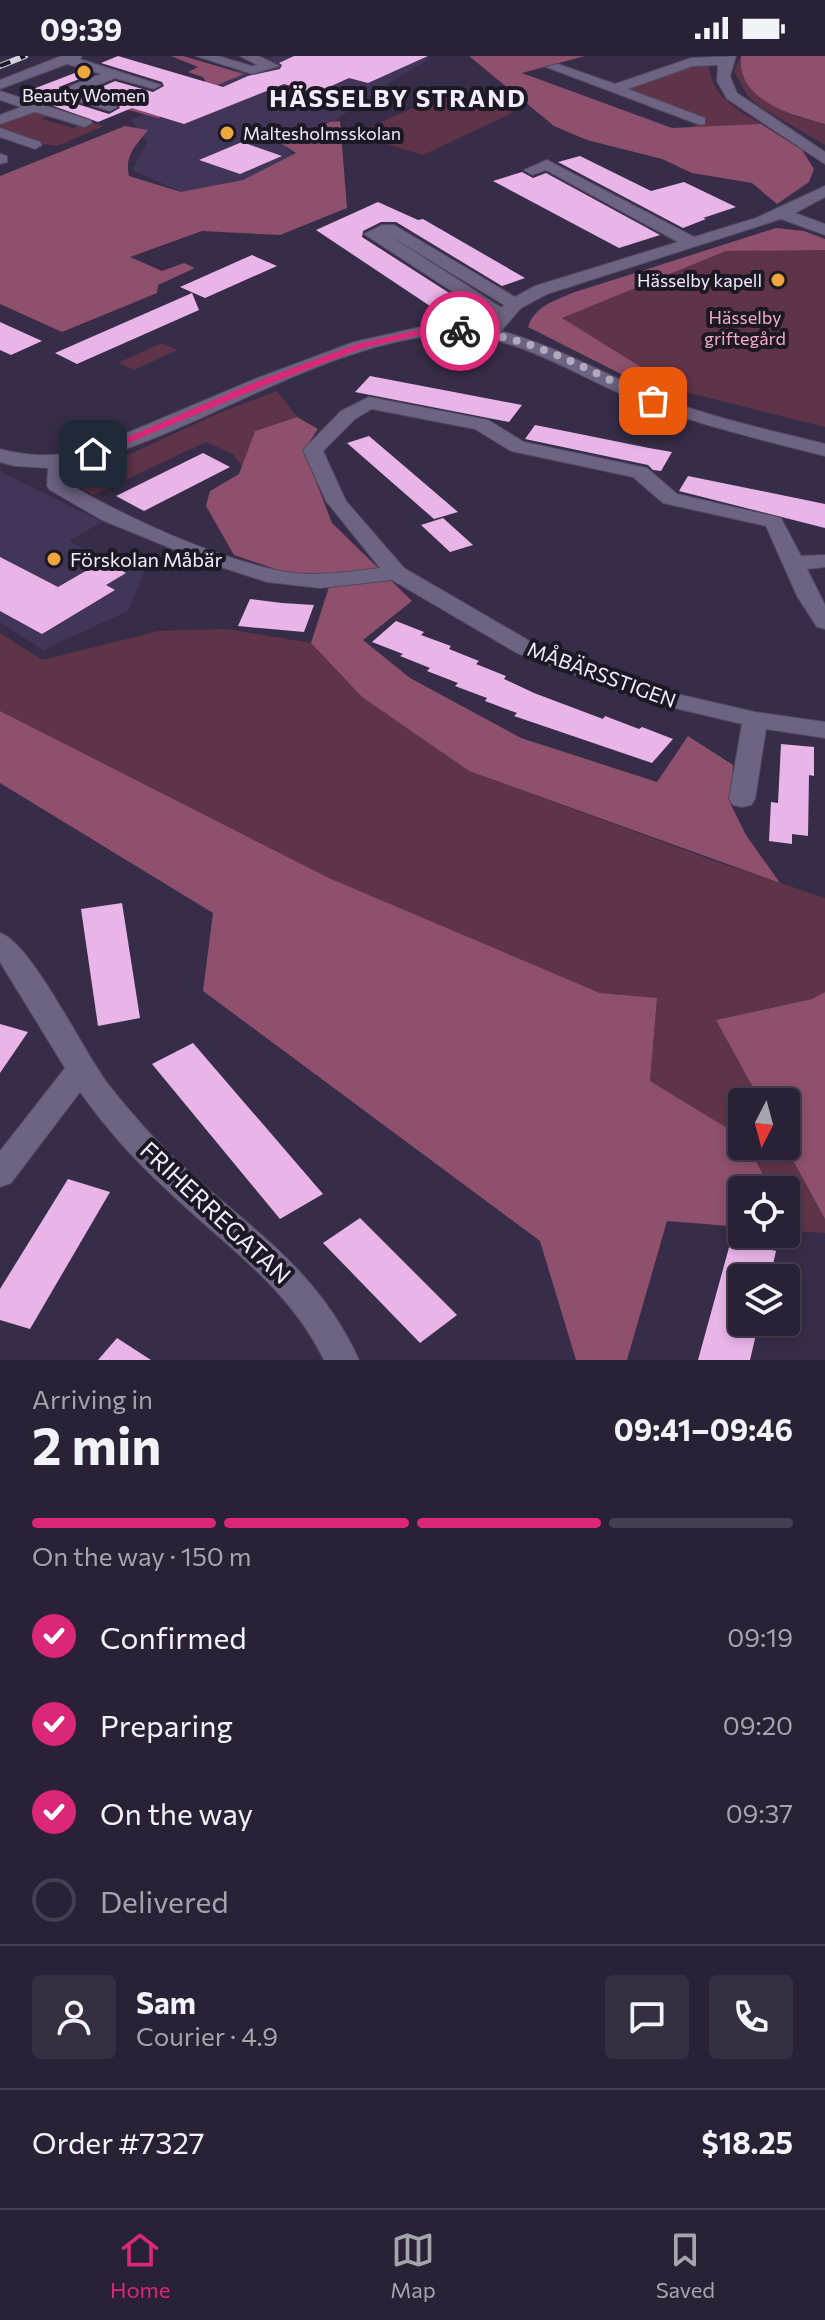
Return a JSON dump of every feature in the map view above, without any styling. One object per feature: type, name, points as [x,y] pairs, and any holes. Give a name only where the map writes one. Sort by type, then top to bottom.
[{"type":"street","points":[[203,56],[252,70],[272,66],[247,56]]},
{"type":"street","points":[[0,85],[70,58],[154,85]]},
{"type":"street","points":[[615,89],[691,62],[728,59]]},
{"type":"street","points":[[728,59],[721,69],[722,82],[732,96],[825,159]]},
{"type":"street","points":[[553,67],[700,121]]},
{"type":"street","points":[[110,107],[65,93],[114,74]]},
{"type":"street","points":[[0,95],[85,123]]},
{"type":"street","points":[[0,120],[35,107]]},
{"type":"street","points":[[0,132],[35,145]]},
{"type":"street","points":[[547,165],[685,245],[532,170],[547,165]]},
{"type":"street","points":[[489,333],[508,310],[541,290],[782,214],[825,191]]},
{"type":"street","points":[[782,214],[825,230]]},
{"type":"street","points":[[388,228],[508,310],[372,234],[388,228]]},
{"type":"street","points":[[0,455],[15,460],[59,462],[93,454],[262,383],[360,346],[430,330],[489,333],[533,345],[653,401],[705,419],[825,450]]},
{"type":"street","name":"MÅBÄRSSTIGEN","points":[[825,622],[808,596],[774,522],[670,499],[640,472],[518,447],[481,424],[369,403],[348,415],[313,450],[319,474],[342,513],[396,573],[525,648],[653,696],[755,720],[825,730]]},
{"type":"street","points":[[59,462],[57,486],[109,516],[210,556],[275,577],[320,581],[396,573]]},
{"type":"street","points":[[794,563],[825,561]]},
{"type":"street","points":[[742,799],[755,720]]},
{"type":"street","name":"FRIHERREGATAN","points":[[0,943],[21,966],[81,1069],[152,1156],[290,1281],[330,1330],[342,1360]]},
{"type":"street","points":[[0,1174],[81,1069]]},
{"type":"shaded area","points":[[171,56],[183,56],[244,74],[215,86],[226,90],[158,118],[118,107],[207,84],[203,77],[188,72],[198,67]]},
{"type":"shaded area","name":"Maltesholmsskolan","points":[[275,56],[431,58],[379,89],[332,123],[285,148],[307,164],[224,211],[132,170],[147,142],[131,120]]},
{"type":"shaded area","points":[[469,56],[585,56],[522,73],[672,128],[761,124],[802,150],[814,169],[809,182],[777,204],[752,183],[692,173],[662,159],[587,140],[554,126]]},
{"type":"shaded area","points":[[741,56],[825,56],[825,124],[782,110],[756,94],[747,84]]},
{"type":"shaded area","points":[[340,121],[347,208],[280,235],[202,231],[130,257],[162,271],[184,263],[195,268],[158,285],[157,293],[62,332],[0,304],[0,176],[125,126],[148,130],[130,157],[129,176],[181,192],[243,180],[296,153],[282,144],[330,122]]},
{"type":"shaded area","points":[[776,228],[804,231],[825,239],[825,250],[726,251],[562,318],[678,390],[623,375],[528,327],[540,309],[572,293]]},
{"type":"shaded area","points":[[297,417],[318,429],[304,450],[332,523],[412,601],[363,640],[410,678],[521,738],[657,782],[688,736],[733,765],[731,805],[746,835],[780,883],[469,771],[362,697],[311,643],[329,587],[234,555],[206,506],[210,491],[239,474],[255,431]]},
{"type":"shaded area","name":"Förskolan Måbär","points":[[0,471],[102,522],[69,541],[116,563],[128,556],[147,564],[128,611],[43,650],[0,622]]},
{"type":"shaded area","points":[[0,711],[329,878],[600,993],[657,998],[650,1081],[728,1128],[728,1160],[755,1160],[764,1176],[728,1176],[728,1226],[667,1221],[627,1360],[576,1360],[540,1241],[203,991],[213,913],[0,783]]},
{"type":"shaded area","points":[[825,992],[825,1219],[793,1160],[800,1160],[800,1088],[753,1088],[716,1020],[812,999]]},
{"type":"green space","points":[[740,58],[743,78],[797,117],[825,124],[825,145],[759,106],[747,95],[734,71]]},
{"type":"green space","points":[[690,64],[709,64],[710,75],[719,93],[761,124],[686,129],[705,121],[634,95],[626,87]]},
{"type":"green space","points":[[447,93],[514,112],[423,155],[354,134]]},
{"type":"green space","points":[[31,111],[51,114],[42,119],[73,128],[88,122],[104,126],[57,146],[37,143],[0,130],[0,123]]},
{"type":"green space","name":"Hässelby griftegård","points":[[825,250],[825,427],[678,390],[561,318],[726,251]]},
{"type":"green space","points":[[162,343],[177,350],[134,370],[118,363]]},
{"type":"green space","points":[[277,391],[297,417],[255,431],[242,466],[233,454],[206,442],[93,495],[73,482],[73,476],[83,469],[113,462],[221,412]]},
{"type":"green space","points":[[226,629],[311,643],[362,697],[469,771],[825,898],[825,992],[812,999],[717,1020],[753,1088],[728,1088],[728,1128],[650,1081],[657,998],[600,993],[329,878],[0,711],[0,633],[42,660],[159,631]]},
{"type":"green space","points":[[755,1160],[793,1160],[825,1219],[825,1233],[800,1231],[800,1176],[764,1176]]},
{"type":"building","points":[[118,56],[223,87],[248,76],[280,69],[282,65],[279,63],[294,56],[428,56],[368,83],[349,78],[316,93],[284,84],[184,124],[132,108],[98,122],[20,94],[80,71],[92,74],[59,87],[58,98],[109,114],[120,108],[118,102],[88,93],[115,81],[153,92],[164,86],[162,82],[101,63]]},
{"type":"building","points":[[242,142],[282,156],[240,174],[199,160]]},
{"type":"building","points":[[580,156],[651,191],[684,182],[736,207],[683,228],[558,162]]},
{"type":"building","points":[[522,172],[533,178],[546,173],[660,235],[619,248],[493,181]]},
{"type":"building","points":[[378,202],[418,220],[423,219],[525,278],[502,286],[396,222],[381,222],[363,231],[362,237],[457,298],[430,306],[316,230]]},
{"type":"building","points":[[252,255],[277,266],[205,298],[180,287]]},
{"type":"building","points":[[192,293],[199,310],[77,364],[55,353]]},
{"type":"building","points":[[0,322],[42,341],[11,355],[0,350]]},
{"type":"building","points":[[370,376],[522,405],[509,422],[355,392]]},
{"type":"building","points":[[535,425],[672,452],[661,471],[653,470],[648,465],[525,439]]},
{"type":"building","points":[[369,436],[458,512],[434,519],[347,443]]},
{"type":"building","points":[[203,453],[230,467],[144,511],[116,496]]},
{"type":"building","points":[[688,476],[825,504],[825,528],[679,491]]},
{"type":"building","points":[[443,518],[473,545],[450,552],[421,525]]},
{"type":"building","points":[[0,557],[58,587],[103,561],[126,573],[106,585],[115,590],[42,634],[0,611]]},
{"type":"building","points":[[250,599],[314,605],[304,632],[238,626]]},
{"type":"building","points":[[396,621],[424,632],[421,635],[451,646],[449,649],[479,661],[476,664],[506,676],[504,679],[534,693],[603,719],[605,716],[673,739],[652,763],[514,716],[517,713],[485,701],[487,698],[427,671],[430,668],[372,642]]},
{"type":"building","points":[[781,744],[814,747],[814,776],[809,775],[808,836],[792,834],[792,844],[769,841],[771,802],[778,803]]},
{"type":"building","points":[[122,903],[140,1018],[98,1026],[81,909]]},
{"type":"building","points":[[0,1024],[28,1032],[0,1073]]},
{"type":"building","points":[[193,1043],[323,1194],[280,1219],[152,1064]]},
{"type":"building","points":[[68,1179],[110,1192],[30,1329],[0,1320],[0,1289]]},
{"type":"building","points":[[360,1218],[457,1315],[420,1343],[323,1243]]},
{"type":"building","points":[[729,1248],[776,1251],[773,1264],[728,1264],[728,1336],[756,1336],[750,1360],[698,1360]]},
{"type":"building","points":[[117,1338],[151,1360],[98,1360]]},
{"type":"railway","points":[[0,66],[25,56]]},
{"type":"way so far","points":[[460,331],[489,333],[533,345],[653,401]]},
{"type":"place","name":"Beauty Women","points":[[84,72]]},
{"type":"place","name":"Maltesholmsskolan","points":[[227,133]]},
{"type":"place","name":"Hässelby kapell","points":[[778,280]]},
{"type":"place","name":"Förskolan Måbär","points":[[54,559]]},
{"type":"district","name":"HÄSSELBY STRAND","points":[[398,97]]},
{"type":"route","points":[[93,454],[262,383],[360,346],[430,330],[460,331]]}]
